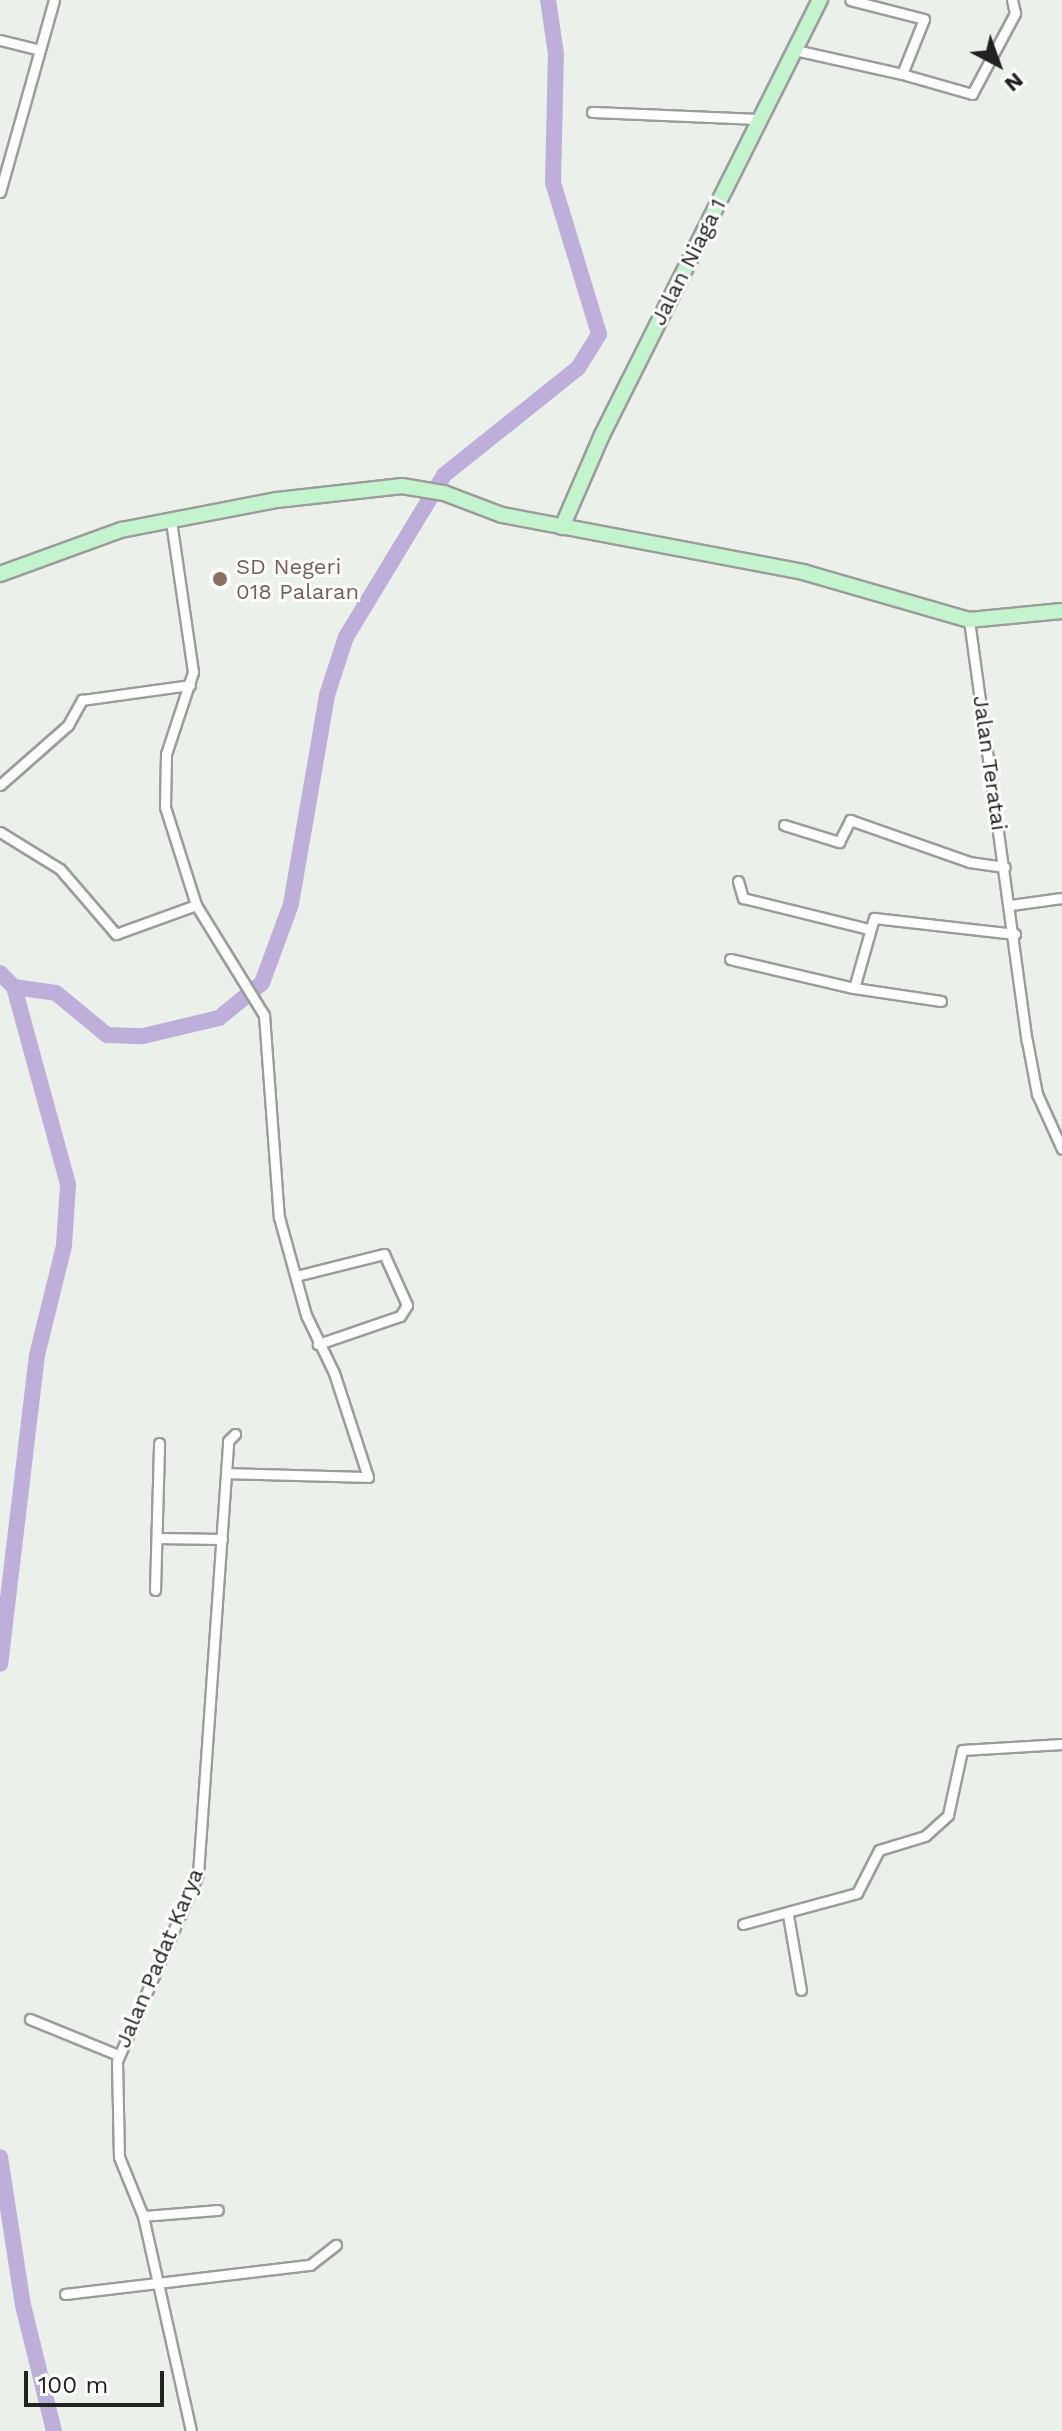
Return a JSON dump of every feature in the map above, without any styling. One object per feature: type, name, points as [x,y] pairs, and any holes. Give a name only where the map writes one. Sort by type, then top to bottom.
[{"type":"street","points":[[0,192],[54,0]]},
{"type":"street","name":"Jalan Niaga 1","points":[[562,527],[820,0]]},
{"type":"street","points":[[850,0],[924,19],[902,74]]},
{"type":"street","points":[[795,50],[902,74],[972,94],[1015,13],[1012,0]]},
{"type":"street","points":[[0,40],[40,50]]},
{"type":"street","points":[[592,112],[760,119]]},
{"type":"street","points":[[0,574],[102,535],[277,500],[414,488],[444,493],[485,511],[787,568],[969,620],[1062,611]]},
{"type":"street","points":[[171,521],[192,656],[190,685],[163,783],[196,905],[259,1004],[279,1217],[318,1344],[368,1477],[227,1473]]},
{"type":"street","name":"Jalan Teratai","points":[[969,620],[1037,1094],[1062,1149]]},
{"type":"street","points":[[0,785],[68,725],[82,700],[190,685]]},
{"type":"street","points":[[784,825],[839,842],[850,820],[969,862],[1005,867]]},
{"type":"street","points":[[0,832],[60,869],[116,934],[196,905]]},
{"type":"street","points":[[738,881],[741,898],[868,929]]},
{"type":"street","points":[[1011,905],[1062,898]]},
{"type":"street","points":[[854,988],[868,929],[877,917],[1015,934]]},
{"type":"street","points":[[730,959],[854,988],[941,1001]]},
{"type":"street","points":[[296,1276],[384,1254],[407,1305],[400,1316],[318,1344]]},
{"type":"street","name":"Jalan Padat Karya","points":[[191,2431],[155,2282],[143,2216],[119,2157],[118,2055],[198,1874],[228,1441],[235,1434]]},
{"type":"street","points":[[155,1590],[159,1443]]},
{"type":"street","points":[[157,1538],[222,1539]]},
{"type":"street","points":[[743,1924],[788,1915],[857,1893],[879,1850],[925,1836],[942,1823],[952,1807],[962,1750],[1062,1744]]},
{"type":"street","points":[[788,1915],[801,1990]]},
{"type":"street","points":[[30,2019],[118,2055]]},
{"type":"street","points":[[143,2216],[218,2210]]},
{"type":"street","points":[[65,2294],[310,2265],[336,2245]]},
{"type":"waterway","points":[[14,987],[56,993],[107,1035],[143,1036],[219,1018],[262,983],[291,904],[327,695],[346,637],[444,475],[578,368],[599,334],[553,183],[556,54],[548,0]]},
{"type":"waterway","points":[[0,973],[14,987],[68,1185],[64,1246],[37,1355],[0,1664]]},
{"type":"waterway","points":[[0,2157],[23,2305],[54,2431]]},
{"type":"place","name":"SD Negeri 018 Palaran","points":[[220,579]]}]
